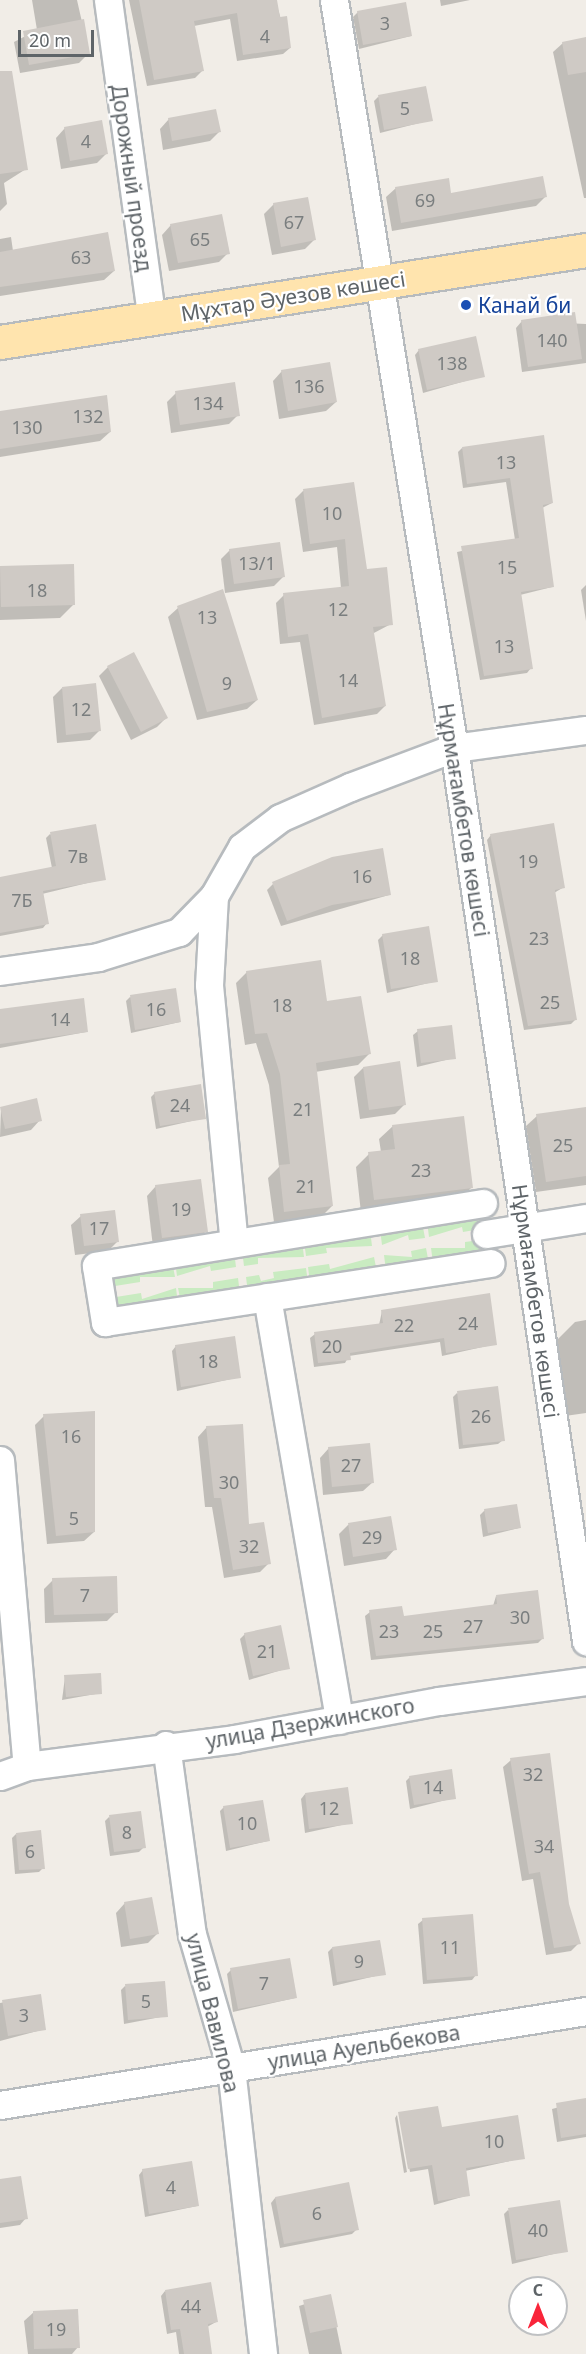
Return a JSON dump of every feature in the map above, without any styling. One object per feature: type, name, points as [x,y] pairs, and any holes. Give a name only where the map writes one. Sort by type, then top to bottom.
[{"type":"main road","name":"Мұхтар Әуезов көшесі","points":[[0,342],[152,320],[376,282],[586,250]]},
{"type":"street","name":"Дорожный проезд","points":[[108,0],[152,320]]},
{"type":"street","name":"Нұрмағамбетов көшесі","points":[[334,0],[376,282],[454,748],[586,1641]]},
{"type":"street","points":[[0,971],[98,957],[179,932],[214,896],[242,847],[280,818],[454,748],[586,730]]},
{"type":"street","points":[[214,896],[209,985],[234,1243]]},
{"type":"street","points":[[483,1203],[96,1266],[105,1322],[491,1263]]},
{"type":"street","points":[[486,1234],[586,1218]]},
{"type":"street","points":[[267,1297],[339,1720]]},
{"type":"street","points":[[0,1460],[27,1766]]},
{"type":"street","name":"улица Дзержинского","points":[[0,1776],[27,1766],[166,1745],[234,1740],[339,1720],[586,1681]]},
{"type":"street","name":"улица Вавилова","points":[[166,1745],[192,1934],[231,2068],[263,2354]]},
{"type":"street","name":"улица Ауельбекова","points":[[0,2105],[586,2011]]},
{"type":"green space","points":[[484,1212],[486,1228],[463,1232],[462,1227],[429,1237],[427,1221]]},
{"type":"green space","points":[[422,1222],[425,1238],[409,1240],[408,1235],[382,1245],[380,1229]]},
{"type":"green space","points":[[370,1230],[372,1246],[326,1248],[327,1253],[306,1256],[304,1241]]},
{"type":"green space","points":[[488,1239],[491,1254],[433,1263],[431,1248],[465,1248],[465,1242]]},
{"type":"green space","points":[[302,1241],[304,1257],[258,1258],[258,1264],[244,1266],[242,1250]]},
{"type":"green space","points":[[426,1248],[429,1264],[386,1271],[384,1255],[412,1257],[411,1251]]},
{"type":"green space","points":[[234,1251],[236,1267],[211,1271],[210,1266],[177,1276],[175,1261]]},
{"type":"green space","points":[[374,1257],[377,1272],[310,1283],[308,1267],[329,1264],[330,1269]]},
{"type":"green space","points":[[172,1261],[175,1277],[140,1277],[140,1282],[115,1286],[113,1270]]},
{"type":"green space","points":[[306,1268],[308,1283],[248,1293],[246,1277],[259,1275],[261,1281],[274,1278],[273,1272]]},
{"type":"green space","points":[[238,1278],[240,1294],[181,1303],[178,1288],[213,1288],[213,1282]]},
{"type":"green space","points":[[176,1288],[178,1304],[119,1313],[116,1297],[141,1293],[142,1299]]},
{"type":"building","points":[[139,0],[277,0],[280,17],[287,16],[291,48],[243,55],[237,13],[194,21],[204,71],[154,80]]},
{"type":"building","points":[[406,2],[412,36],[363,45],[357,11]]},
{"type":"building","points":[[84,19],[90,54],[29,65],[23,31]]},
{"type":"building","points":[[586,37],[586,72],[568,75],[562,42]]},
{"type":"building","points":[[0,71],[12,71],[28,170],[0,174]]},
{"type":"building","points":[[426,86],[433,121],[384,130],[378,95]]},
{"type":"building","points":[[216,109],[221,132],[172,141],[168,118]]},
{"type":"building","points":[[102,120],[108,154],[70,161],[64,127]]},
{"type":"building","points":[[543,176],[547,197],[401,223],[395,187],[449,178],[451,193]]},
{"type":"building","points":[[308,197],[316,240],[281,247],[273,203]]},
{"type":"building","points":[[222,214],[230,254],[178,263],[170,224]]},
{"type":"building","points":[[108,232],[115,271],[0,287],[0,252]]},
{"type":"building","points":[[575,312],[582,359],[528,367],[521,320]]},
{"type":"building","points":[[476,336],[485,377],[427,390],[418,349]]},
{"type":"building","points":[[330,362],[337,402],[288,411],[281,370]]},
{"type":"building","points":[[235,382],[240,416],[180,425],[175,391]]},
{"type":"building","points":[[107,395],[111,432],[0,449],[0,411]]},
{"type":"building","points":[[544,435],[553,503],[543,505],[554,587],[521,592],[533,669],[484,676],[461,546],[519,538],[510,478],[467,484],[462,447]]},
{"type":"building","points":[[354,482],[367,569],[387,567],[393,625],[373,627],[386,706],[322,718],[308,634],[288,637],[283,593],[349,586],[345,539],[310,544],[303,489]]},
{"type":"building","points":[[280,542],[285,577],[234,584],[229,549]]},
{"type":"building","points":[[74,564],[75,605],[1,607],[0,566]]},
{"type":"building","points":[[223,589],[258,700],[207,712],[177,606]]},
{"type":"building","points":[[134,652],[168,718],[141,732],[107,666]]},
{"type":"building","points":[[96,683],[101,731],[66,735],[62,687]]},
{"type":"building","points":[[554,823],[565,888],[555,890],[577,1020],[528,1026],[490,834]]},
{"type":"building","points":[[96,824],[106,880],[43,891],[49,924],[0,933],[0,877],[56,866],[50,832]]},
{"type":"building","points":[[383,848],[391,895],[332,905],[287,921],[272,882],[332,857]]},
{"type":"building","points":[[429,926],[438,982],[391,989],[382,934]]},
{"type":"building","points":[[321,960],[327,1001],[361,996],[371,1054],[316,1063],[333,1206],[284,1212],[279,1165],[290,1164],[280,1074],[267,1033],[255,1034],[246,971]]},
{"type":"building","points":[[176,988],[181,1022],[135,1030],[130,995]]},
{"type":"building","points":[[84,998],[88,1032],[0,1044],[0,1009]]},
{"type":"building","points":[[452,1025],[456,1059],[421,1063],[417,1029]]},
{"type":"building","points":[[400,1061],[406,1105],[369,1110],[363,1067]]},
{"type":"building","points":[[201,1084],[206,1119],[160,1126],[154,1092]]},
{"type":"building","points":[[37,1098],[42,1121],[5,1129],[0,1107]]},
{"type":"building","points":[[586,1107],[586,1176],[546,1182],[536,1114]]},
{"type":"building","points":[[464,1116],[473,1188],[374,1200],[368,1152],[395,1149],[392,1125]]},
{"type":"building","points":[[201,1179],[208,1232],[162,1238],[155,1185]]},
{"type":"building","points":[[115,1210],[119,1242],[84,1246],[80,1214]]},
{"type":"building","points":[[490,1293],[497,1345],[446,1353],[444,1338],[350,1353],[351,1360],[318,1363],[314,1332],[383,1323],[381,1310]]},
{"type":"building","points":[[235,1336],[241,1378],[181,1387],[175,1345]]},
{"type":"building","points":[[498,1386],[505,1441],[463,1445],[457,1391]]},
{"type":"building","points":[[95,1411],[95,1532],[56,1536],[43,1414]]},
{"type":"building","points":[[243,1424],[249,1524],[264,1522],[271,1564],[233,1570],[221,1498],[214,1498],[206,1426]]},
{"type":"building","points":[[370,1443],[374,1483],[332,1487],[328,1447]]},
{"type":"building","points":[[517,1504],[521,1528],[488,1533],[484,1509]]},
{"type":"building","points":[[391,1516],[397,1550],[353,1557],[348,1523]]},
{"type":"building","points":[[117,1576],[118,1613],[54,1615],[52,1578]]},
{"type":"building","points":[[538,1590],[544,1639],[376,1656],[369,1610],[402,1606],[404,1616],[497,1604],[496,1595]]},
{"type":"building","points":[[281,1625],[290,1669],[253,1676],[244,1633]]},
{"type":"building","points":[[101,1673],[102,1694],[66,1697],[64,1675]]},
{"type":"building","points":[[550,1753],[569,1904],[581,1944],[554,1948],[540,1872],[529,1874],[510,1758]]},
{"type":"building","points":[[452,1769],[456,1799],[414,1805],[409,1776]]},
{"type":"building","points":[[348,1787],[353,1824],[309,1829],[305,1793]]},
{"type":"building","points":[[263,1800],[270,1841],[230,1848],[223,1806]]},
{"type":"building","points":[[141,1811],[146,1848],[114,1852],[109,1815]]},
{"type":"building","points":[[41,1830],[45,1869],[19,1870],[16,1833]]},
{"type":"building","points":[[152,1897],[159,1934],[130,1939],[124,1902]]},
{"type":"building","points":[[473,1914],[478,1976],[427,1980],[422,1918]]},
{"type":"building","points":[[380,1940],[386,1975],[337,1982],[332,1947]]},
{"type":"building","points":[[290,1958],[297,1998],[238,2009],[230,1968]]},
{"type":"building","points":[[165,1981],[168,2017],[128,2020],[125,1984]]},
{"type":"building","points":[[41,1994],[46,2030],[8,2036],[2,2000]]},
{"type":"building","points":[[586,2098],[586,2134],[561,2138],[556,2103]]},
{"type":"building","points":[[438,2106],[442,2127],[518,2115],[525,2159],[466,2168],[470,2196],[438,2201],[432,2165],[408,2169],[398,2112]]},
{"type":"building","points":[[192,2161],[199,2206],[149,2214],[142,2169]]},
{"type":"building","points":[[21,2176],[28,2219],[0,2223],[0,2179]]},
{"type":"building","points":[[349,2182],[359,2230],[284,2244],[275,2197]]},
{"type":"building","points":[[560,2200],[568,2252],[516,2260],[508,2208]]},
{"type":"building","points":[[211,2282],[218,2322],[208,2324],[212,2354],[184,2354],[180,2329],[171,2330],[165,2290]]},
{"type":"building","points":[[331,2294],[338,2327],[310,2333],[303,2300]]},
{"type":"building","points":[[78,2309],[80,2348],[34,2349],[33,2311]]},
{"type":"place","name":"Канай би","points":[[466,305]]}]
